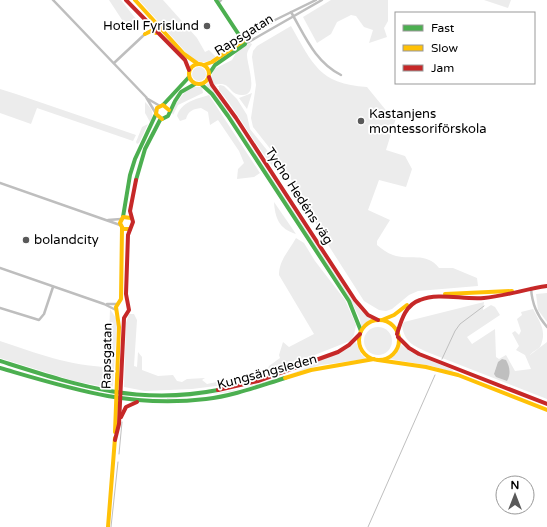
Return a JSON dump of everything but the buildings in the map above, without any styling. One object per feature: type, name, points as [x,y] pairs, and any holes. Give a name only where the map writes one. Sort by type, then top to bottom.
[{"type":"main road","points":[[126,0],[184,60],[189,70],[189,77],[195,84]]},
{"type":"main road","points":[[135,0],[184,54],[198,64],[204,65],[209,76],[201,84],[195,84],[184,91],[169,110],[168,116],[162,119],[155,128],[140,160],[130,207],[133,224],[128,235],[126,294],[129,310],[123,316],[116,312],[121,299],[123,236],[121,226],[135,159],[161,105],[189,77]]},
{"type":"main road","points":[[218,1],[244,43]]},
{"type":"main road","points":[[145,34],[148,30],[148,23]]},
{"type":"main road","points":[[145,34],[151,31],[159,34]]},
{"type":"main road","name":"Rapsgatan","points":[[204,65],[212,62],[244,43]]},
{"type":"main road","name":"Rapsgatan","points":[[209,76],[215,65],[244,43]]},
{"type":"main road","points":[[189,70],[198,64]]},
{"type":"main road","name":"Tycho Hedéns väg","points":[[209,76],[212,85],[250,139],[355,300],[368,315],[380,320]]},
{"type":"main road","name":"Tycho Hedéns väg","points":[[201,84],[212,94],[228,116],[349,301],[356,315],[360,332]]},
{"type":"main road","points":[[161,105],[169,110]]},
{"type":"main road","points":[[156,113],[162,119]]},
{"type":"main road","points":[[122,218],[128,216],[131,218]]},
{"type":"main road","points":[[121,226],[126,230],[130,228]]},
{"type":"main road","points":[[376,359],[384,359],[393,353],[398,343],[403,313],[410,305],[423,298],[437,296],[481,298],[547,286]]},
{"type":"main road","points":[[516,291],[424,296],[416,299],[394,315],[368,323],[360,332],[360,347],[366,355],[376,359],[447,372],[547,410]]},
{"type":"main road","points":[[118,304],[124,302],[128,305]]},
{"type":"main road","name":"Rapsgatan","points":[[116,312],[119,327],[119,394]]},
{"type":"main road","name":"Rapsgatan","points":[[118,399],[124,320],[126,314]]},
{"type":"main road","points":[[380,320],[392,325],[398,336],[409,348],[425,356],[547,404]]},
{"type":"main road","name":"Kungsängsleden","points":[[0,361],[65,381],[119,394],[149,396],[186,395],[240,387],[338,352],[349,345],[360,332]]},
{"type":"main road","name":"Kungsängsleden","points":[[0,368],[71,389],[118,399],[169,402],[215,397],[265,385],[311,370],[376,359]]},
{"type":"main road","points":[[118,399],[119,424]]},
{"type":"main road","points":[[108,527],[118,399]]},
{"type":"main road","points":[[115,440],[124,408],[141,401]]},
{"type":"street","points":[[53,0],[146,97],[156,113]]},
{"type":"street","name":"Rapsgatan","points":[[244,43],[292,12],[316,0]]},
{"type":"street","name":"Rapsgatan","points":[[244,43],[322,0]]},
{"type":"street","name":"Rapsgatan","points":[[292,12],[294,16]]},
{"type":"street","points":[[294,16],[319,59],[332,70],[341,75]]},
{"type":"street","points":[[114,63],[145,34]]},
{"type":"street","points":[[146,97],[161,105]]},
{"type":"street","points":[[0,184],[108,220],[121,226]]},
{"type":"street","points":[[108,220],[122,218]]},
{"type":"street","points":[[0,268],[104,304],[116,312]]},
{"type":"street","points":[[0,308],[39,320],[44,314],[53,287]]},
{"type":"street","points":[[531,288],[535,310],[547,327]]},
{"type":"street","points":[[104,304],[118,304]]},
{"type":"shaded area","points":[[109,0],[121,0],[136,19],[128,29]]},
{"type":"shaded area","points":[[139,0],[163,0],[197,38],[205,52],[209,50],[216,57],[210,61],[204,62],[191,58]]},
{"type":"shaded area","points":[[331,0],[388,0],[388,21],[384,28],[387,37],[369,43],[373,30],[364,27],[356,16],[351,15],[337,22],[331,34],[317,43],[303,17]]},
{"type":"shaded area","points":[[484,0],[511,0],[508,8]]},
{"type":"shaded area","points":[[291,26],[305,51],[319,70],[338,82],[367,87],[389,114],[396,118],[386,150],[405,156],[412,169],[406,187],[379,180],[368,210],[390,220],[377,241],[377,245],[387,252],[399,257],[423,258],[434,263],[439,268],[453,268],[477,278],[478,286],[418,291],[409,295],[392,309],[386,311],[379,310],[364,301],[325,240],[283,165],[253,127],[251,118],[256,85],[252,57],[253,51],[257,46]]},
{"type":"shaded area","points":[[250,43],[252,44],[247,55],[251,80],[250,91],[247,94],[241,95],[237,94],[224,84],[214,85],[211,77],[214,69],[232,60],[237,51]]},
{"type":"shaded area","points":[[196,67],[202,67],[206,71],[206,77],[202,81],[196,81],[192,77],[192,71]]},
{"type":"shaded area","points":[[208,83],[227,110],[351,298],[361,311],[372,320],[361,327],[360,319],[350,299],[226,110],[206,85]]},
{"type":"shaded area","points":[[220,85],[224,86],[237,99],[247,115],[250,129],[279,165],[288,182],[269,162],[219,90],[219,87],[217,87]]},
{"type":"shaded area","points":[[192,87],[202,87],[203,93],[178,105],[173,115],[171,110],[184,93]]},
{"type":"shaded area","points":[[0,89],[136,135],[133,141],[37,108],[31,124],[0,113]]},
{"type":"shaded area","points":[[252,93],[247,109],[239,98]]},
{"type":"shaded area","points":[[209,95],[260,173],[254,177],[237,179],[238,169],[244,163],[239,151],[218,120],[210,125],[208,112],[201,108],[196,109],[190,112],[186,119],[180,121],[177,116],[185,104]]},
{"type":"shaded area","points":[[145,102],[152,111],[150,122],[145,113]]},
{"type":"shaded area","points":[[148,124],[139,143],[137,144],[136,142],[142,127]]},
{"type":"shaded area","points":[[274,202],[296,234],[290,232],[279,222],[275,213]]},
{"type":"shaded area","points":[[296,238],[304,243],[315,261],[345,300],[356,325],[354,335],[350,341],[264,375],[224,385],[192,389],[145,391],[124,387],[126,323],[129,314],[134,314],[137,320],[134,366],[137,367],[138,352],[142,357],[142,370],[158,376],[173,375],[177,381],[182,382],[187,379],[205,378],[202,380],[207,384],[247,376],[268,369],[269,366],[280,358],[279,355],[283,342],[289,347],[314,334],[279,275],[279,270],[283,260]]},
{"type":"shaded area","points":[[547,293],[547,322],[538,310],[536,294]]},
{"type":"shaded area","points":[[484,302],[483,310],[491,305],[495,307],[500,315],[467,337],[472,344],[495,329],[496,357],[499,359],[506,355],[515,371],[531,369],[525,355],[516,350],[519,346],[512,333],[515,331],[519,335],[521,331],[517,319],[522,315],[521,312],[533,309],[541,324],[543,337],[540,347],[530,355],[547,342],[547,399],[427,352],[410,343],[403,332],[402,326],[404,322]]},
{"type":"shaded area","points":[[110,309],[116,318],[117,324],[113,386],[110,388],[74,381],[0,358],[0,341],[67,361],[108,367]]},
{"type":"shaded area","points":[[378,327],[388,331],[392,341],[388,351],[378,355],[368,351],[364,341],[368,331]]},
{"type":"shaded area","points":[[356,342],[361,354],[366,359],[321,365],[288,375],[342,352]]},
{"type":"shaded area","points":[[400,344],[411,352],[453,370],[452,372],[432,366],[390,359],[396,354]]},
{"type":"shaded area","points":[[502,359],[506,360],[509,368],[509,376],[507,381],[496,377],[494,374],[498,362]]},
{"type":"shaded area","points":[[245,388],[230,392],[188,397]]},
{"type":"waterway","points":[[442,359],[455,331],[460,324],[484,306]]},
{"type":"waterway","points":[[368,527],[435,375]]},
{"type":"waterway","points":[[119,454],[122,422]]},
{"type":"waterway","points":[[111,527],[118,462]]},
{"type":"traffic: fast","points":[[209,74],[215,65],[245,44],[216,0]]},
{"type":"traffic: fast","points":[[163,105],[189,77]]},
{"type":"traffic: fast","points":[[136,180],[145,149],[160,120],[168,116],[181,92],[195,84]]},
{"type":"traffic: fast","points":[[201,84],[212,94],[228,116],[349,301],[361,331]]},
{"type":"traffic: fast","points":[[123,217],[130,175],[135,159],[156,114]]},
{"type":"traffic: fast","points":[[0,361],[81,385],[133,394],[160,396],[218,390]]},
{"type":"traffic: fast","points":[[0,368],[101,395],[151,401],[178,401],[216,398],[285,378]]},
{"type":"traffic: slow","points":[[135,0],[184,54],[198,64]]},
{"type":"traffic: slow","points":[[145,34],[151,31],[156,33]]},
{"type":"traffic: slow","points":[[204,65],[212,62],[243,41]]},
{"type":"traffic: slow","points":[[199,64],[206,67],[209,74],[206,81],[199,84],[192,81],[189,74],[192,67],[199,64]]},
{"type":"traffic: slow","points":[[162,119],[156,114],[157,108],[163,105],[169,110]]},
{"type":"traffic: slow","points":[[130,229],[123,229],[120,223],[123,217],[131,218]]},
{"type":"traffic: slow","points":[[115,432],[119,327],[116,307],[121,299],[122,228]]},
{"type":"traffic: slow","points":[[445,294],[512,291]]},
{"type":"traffic: slow","points":[[382,320],[394,315],[407,305]]},
{"type":"traffic: slow","points":[[379,320],[393,326],[399,340],[393,354],[379,360],[365,354],[359,340],[365,326],[379,320]]},
{"type":"traffic: slow","points":[[285,378],[311,370],[374,359]]},
{"type":"traffic: slow","points":[[378,360],[426,367],[458,375],[547,410]]},
{"type":"traffic: slow","points":[[108,527],[115,438]]},
{"type":"traffic: jam","points":[[126,0],[185,60],[189,70]]},
{"type":"traffic: jam","points":[[209,77],[212,85],[236,118],[355,300],[368,315],[378,320]]},
{"type":"traffic: jam","points":[[115,440],[119,424],[124,318],[129,310],[126,294],[128,235],[133,222],[130,211],[136,180]]},
{"type":"traffic: jam","points":[[397,334],[404,314],[415,302],[420,300],[443,296],[484,298],[547,286]]},
{"type":"traffic: jam","points":[[218,390],[258,381],[338,352],[349,345],[360,334]]},
{"type":"traffic: jam","points":[[398,337],[409,348],[419,354],[547,404]]},
{"type":"traffic: jam","points":[[121,417],[126,407],[137,402]]},
{"type":"place","name":"Hotell Fyrislund","points":[[207,26]]},
{"type":"place","name":"Kastanjens montessoriförskola","points":[[361,121]]},
{"type":"place","name":"bolandcity","points":[[26,240]]}]
